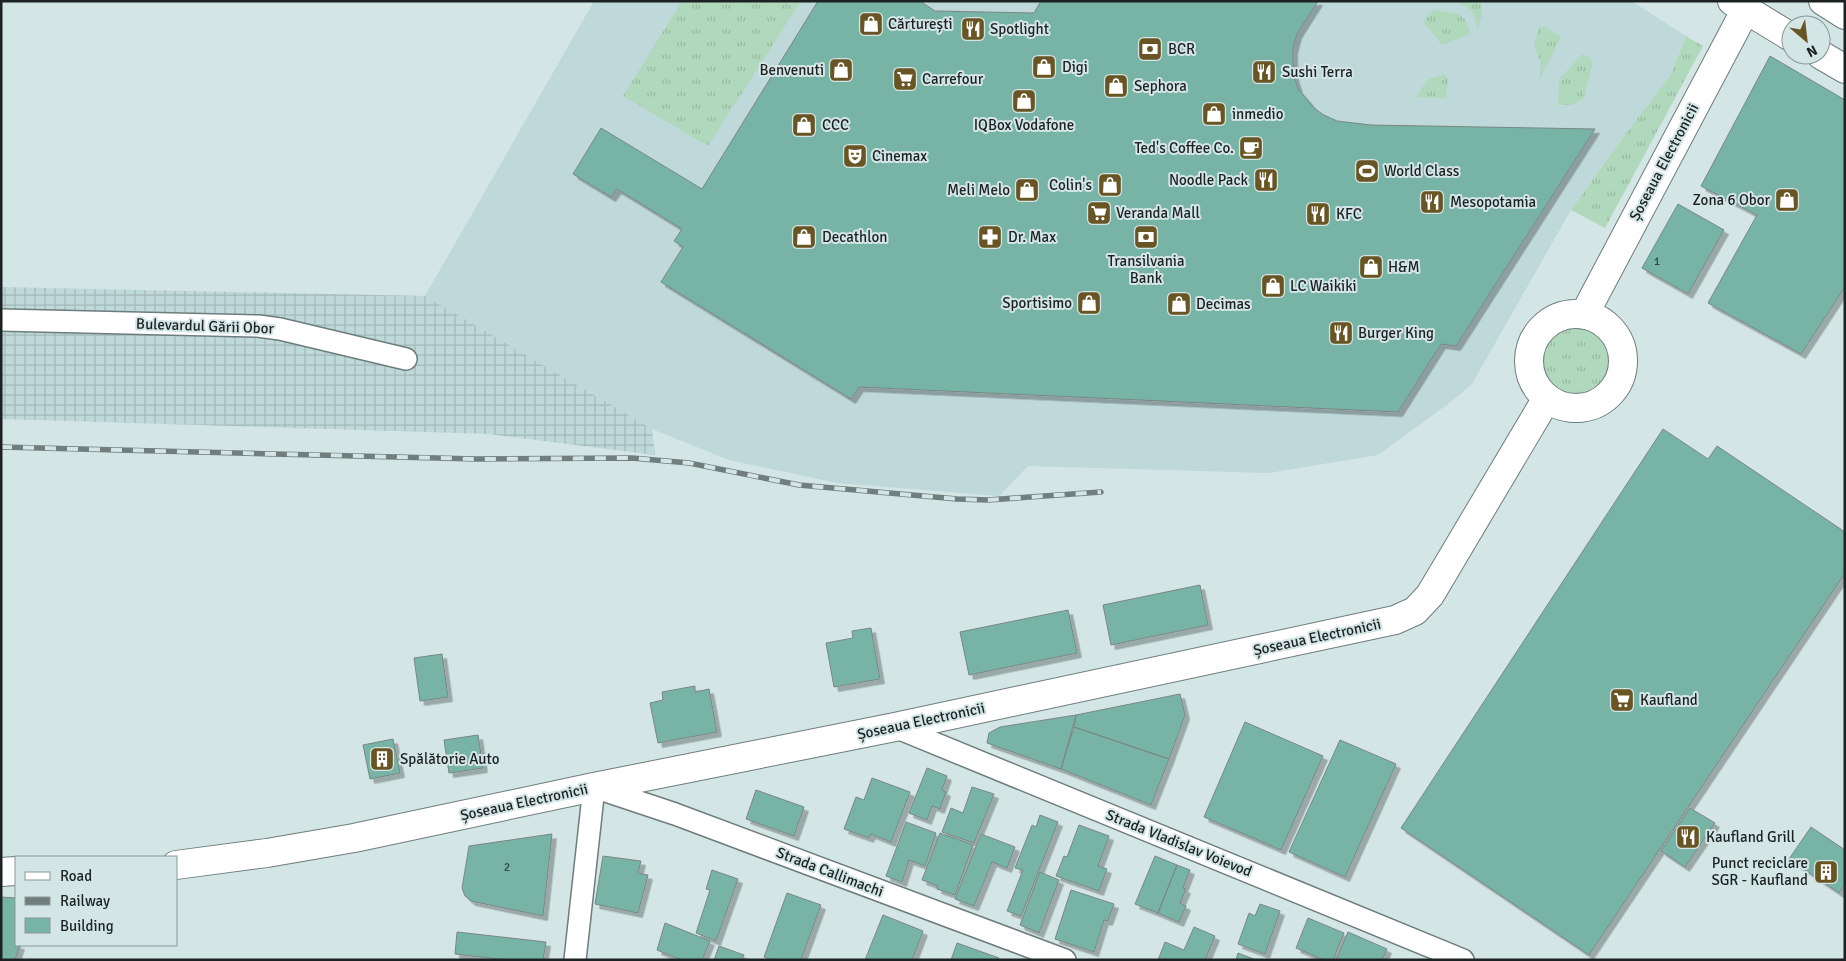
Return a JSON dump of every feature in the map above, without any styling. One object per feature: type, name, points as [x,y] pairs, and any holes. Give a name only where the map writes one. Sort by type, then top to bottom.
[{"type":"street","points":[[1823,1],[1845,15]]},
{"type":"street","points":[[1739,5],[1781,31]]},
{"type":"street","name":"Șoseaua Electronicii","points":[[1584,315],[1739,5]]},
{"type":"street","points":[[1831,61],[1845,69]]},
{"type":"street","points":[[1575,314],[1594,318],[1604,324],[1617,338],[1622,352],[1623,367],[1618,382],[1609,394],[1597,403],[1582,407],[1567,407],[1547,398],[1535,383],[1530,370],[1534,341],[1542,330],[1555,320],[1575,314]]},
{"type":"street","name":"Bulevardul Gării Obor","points":[[1,320],[263,327],[406,359]]},
{"type":"street","name":"Șoseaua Electronicii","points":[[178,864],[267,853],[345,839],[895,727],[1386,623],[1419,608],[1430,595],[1547,398]]},
{"type":"street","name":"Strada Vladislav Voievod","points":[[895,727],[1463,960]]},
{"type":"street","points":[[575,960],[594,787]]},
{"type":"street","name":"Strada Callimachi","points":[[594,787],[675,814],[1065,960]]},
{"type":"street","points":[[1,872],[15,871]]},
{"type":"shaded area","name":"Veranda Mall","points":[[594,1],[1631,1],[1686,36],[1671,74],[1571,210],[1472,384],[1452,401],[1378,455],[1268,473],[1028,466],[999,496],[837,483],[729,460],[652,429],[545,371],[425,296]]},
{"type":"shaded area","points":[[1,287],[425,296],[652,429],[655,455],[489,434],[1,419]]},
{"type":"green space","points":[[682,1],[801,1],[708,146],[623,96]]},
{"type":"green space","points":[[1449,1],[1481,1],[1482,18],[1477,30],[1475,17],[1470,9]]},
{"type":"green space","points":[[1434,10],[1458,14],[1466,21],[1470,34],[1442,45],[1423,21]]},
{"type":"green space","points":[[1539,27],[1546,27],[1561,37],[1539,80],[1541,63],[1534,46]]},
{"type":"green space","points":[[1686,36],[1703,46],[1605,228],[1571,210],[1671,74]]},
{"type":"green space","points":[[1583,54],[1591,59],[1592,66],[1583,99],[1572,105],[1558,105],[1559,79]]},
{"type":"green space","points":[[1444,74],[1448,80],[1446,98],[1416,97],[1427,80]]},
{"type":"green space","points":[[1567,315],[1585,315],[1602,322],[1615,335],[1622,352],[1622,370],[1615,387],[1602,400],[1585,407],[1567,407],[1550,400],[1537,387],[1530,370],[1530,352],[1537,335],[1550,322]]},
{"type":"building","name":"Veranda Mall","points":[[818,1],[920,1],[935,11],[1034,13],[1041,1],[1318,1],[1297,34],[1293,49],[1293,62],[1294,76],[1298,89],[1315,109],[1324,115],[1337,121],[1371,125],[1595,129],[1456,346],[1441,344],[1398,412],[859,387],[851,399],[661,282],[683,247],[674,241],[682,229],[617,189],[611,197],[573,174],[601,128],[702,189]]},
{"type":"building","name":"Zona 6 Obor","points":[[1770,56],[1781,62],[1781,65],[1785,65],[1845,100],[1845,287],[1801,354],[1708,303],[1757,215],[1701,186]]},
{"type":"building","points":[[1678,204],[1724,230],[1688,294],[1642,268]]},
{"type":"building","name":"Kaufland","points":[[1663,429],[1708,459],[1717,446],[1845,532],[1845,573],[1589,955],[1401,828]]},
{"type":"building","points":[[1200,585],[1208,625],[1111,645],[1103,605]]},
{"type":"building","points":[[1068,610],[1077,653],[969,675],[960,632]]},
{"type":"building","points":[[871,628],[880,679],[834,687],[826,643],[853,638],[852,631]]},
{"type":"building","points":[[442,654],[448,697],[420,701],[414,658]]},
{"type":"building","points":[[695,686],[695,692],[709,689],[717,732],[658,743],[650,703],[663,700],[662,692]]},
{"type":"building","points":[[1180,694],[1185,715],[1169,759],[1074,727],[1076,715]]},
{"type":"building","points":[[1076,715],[1061,769],[987,743],[989,733],[1000,727]]},
{"type":"building","points":[[1245,722],[1323,756],[1281,850],[1204,817]]},
{"type":"building","points":[[1074,727],[1169,759],[1151,805],[1061,769]]},
{"type":"building","points":[[478,735],[483,768],[449,773],[444,740]]},
{"type":"building","name":"Spălătorie Auto","points":[[393,739],[400,773],[370,779],[363,745]]},
{"type":"building","points":[[1340,740],[1396,764],[1345,877],[1289,852]]},
{"type":"building","points":[[927,768],[947,776],[942,790],[946,792],[940,809],[932,806],[927,820],[909,813]]},
{"type":"building","points":[[872,778],[910,792],[891,842],[871,834],[869,838],[844,829],[856,797],[864,800]]},
{"type":"building","points":[[972,787],[994,794],[974,843],[942,832],[951,808],[963,813]]},
{"type":"building","points":[[756,790],[804,807],[794,836],[746,819]]},
{"type":"building","name":"Kaufland Grill","points":[[1690,808],[1715,823],[1685,867],[1661,851]]},
{"type":"building","points":[[1040,815],[1058,822],[1021,916],[1007,911],[1023,870],[1015,868],[1032,825],[1036,827]]},
{"type":"building","points":[[906,822],[936,833],[925,866],[909,860],[902,882],[886,876]]},
{"type":"building","points":[[1079,825],[1109,836],[1098,866],[1107,869],[1099,891],[1056,876],[1064,856],[1067,857]]},
{"type":"building","name":"Punct reciclare SGR - Kaufland","points":[[1811,827],[1845,850],[1845,884],[1839,893],[1789,859]]},
{"type":"building","points":[[940,833],[973,845],[955,895],[937,889],[938,886],[922,880]]},
{"type":"building","points":[[552,834],[543,916],[471,901],[465,896],[462,888],[469,846]]},
{"type":"building","points":[[981,834],[1015,847],[1007,868],[992,862],[974,906],[955,899]]},
{"type":"building","points":[[603,856],[641,861],[638,873],[648,875],[638,913],[595,904]]},
{"type":"building","points":[[1155,856],[1177,865],[1158,913],[1135,904]]},
{"type":"building","points":[[1177,865],[1190,870],[1183,888],[1186,889],[1180,903],[1186,906],[1179,922],[1158,913]]},
{"type":"building","points":[[712,870],[738,879],[716,941],[696,933],[710,890],[706,889]]},
{"type":"building","points":[[1040,872],[1059,880],[1039,933],[1020,925]]},
{"type":"building","points":[[1071,890],[1114,904],[1108,921],[1104,920],[1094,952],[1055,939]]},
{"type":"building","points":[[787,893],[821,905],[801,960],[772,960],[764,957]]},
{"type":"building","points":[[1,897],[15,898],[15,946],[20,946],[15,960],[1,960]]},
{"type":"building","points":[[1260,904],[1280,911],[1265,954],[1238,944],[1249,913],[1255,916]]},
{"type":"building","points":[[883,915],[923,931],[912,960],[865,960]]},
{"type":"building","points":[[1308,918],[1344,933],[1333,960],[1324,960],[1296,948]]},
{"type":"building","points":[[665,923],[710,941],[702,960],[682,960],[657,950]]},
{"type":"building","points":[[1194,927],[1215,936],[1205,960],[1158,960],[1165,942],[1184,950]]},
{"type":"building","points":[[457,932],[546,942],[543,960],[507,960],[455,954]]},
{"type":"building","points":[[1348,932],[1387,949],[1382,960],[1336,960]]},
{"type":"building","points":[[957,943],[999,958],[998,960],[951,960]]},
{"type":"building","points":[[719,946],[744,955],[742,960],[714,960]]},
{"type":"building","points":[[1238,953],[1256,960],[1236,960]]},
{"type":"railway","points":[[1,447],[477,459],[632,458],[689,463],[799,485],[957,499],[988,500],[1101,492]]},
{"type":"place","name":"Cărturești","points":[[871,24]]},
{"type":"place","name":"Spotlight","points":[[973,29]]},
{"type":"place","name":"BCR","points":[[1150,49]]},
{"type":"place","name":"Digi","points":[[1044,67]]},
{"type":"place","name":"Benvenuti","points":[[841,70]]},
{"type":"place","name":"Sushi Terra","points":[[1264,72]]},
{"type":"place","name":"Carrefour","points":[[905,79]]},
{"type":"place","name":"Sephora","points":[[1116,86]]},
{"type":"place","name":"IQBox Vodafone","points":[[1024,101]]},
{"type":"place","name":"inmedio","points":[[1214,114]]},
{"type":"place","name":"CCC","points":[[804,125]]},
{"type":"place","name":"Ted's Coffee Co.","points":[[1251,148]]},
{"type":"place","name":"Cinemax","points":[[855,156]]},
{"type":"place","name":"World Class","points":[[1367,171]]},
{"type":"place","name":"Noodle Pack","points":[[1266,180]]},
{"type":"place","name":"Colin's","points":[[1110,185]]},
{"type":"place","name":"Meli Melo","points":[[1027,190]]},
{"type":"place","name":"Zona 6 Obor","points":[[1787,200]]},
{"type":"place","name":"Mesopotamia","points":[[1432,202]]},
{"type":"place","name":"Veranda Mall","points":[[1099,213]]},
{"type":"place","name":"KFC","points":[[1318,214]]},
{"type":"place","name":"Decathlon","points":[[804,237]]},
{"type":"place","name":"Dr. Max","points":[[990,237]]},
{"type":"place","name":"Transilvania Bank","points":[[1146,237]]},
{"type":"place","name":"H&M","points":[[1371,267]]},
{"type":"place","name":"LC Waikiki","points":[[1273,286]]},
{"type":"place","name":"Sportisimo","points":[[1089,303]]},
{"type":"place","name":"Decimas","points":[[1179,304]]},
{"type":"place","name":"Burger King","points":[[1341,333]]},
{"type":"place","name":"Kaufland","points":[[1622,700]]},
{"type":"place","name":"Spălătorie Auto","points":[[382,759]]},
{"type":"place","name":"Kaufland Grill","points":[[1688,837]]},
{"type":"place","name":"Punct reciclare SGR - Kaufland","points":[[1826,872]]}]
